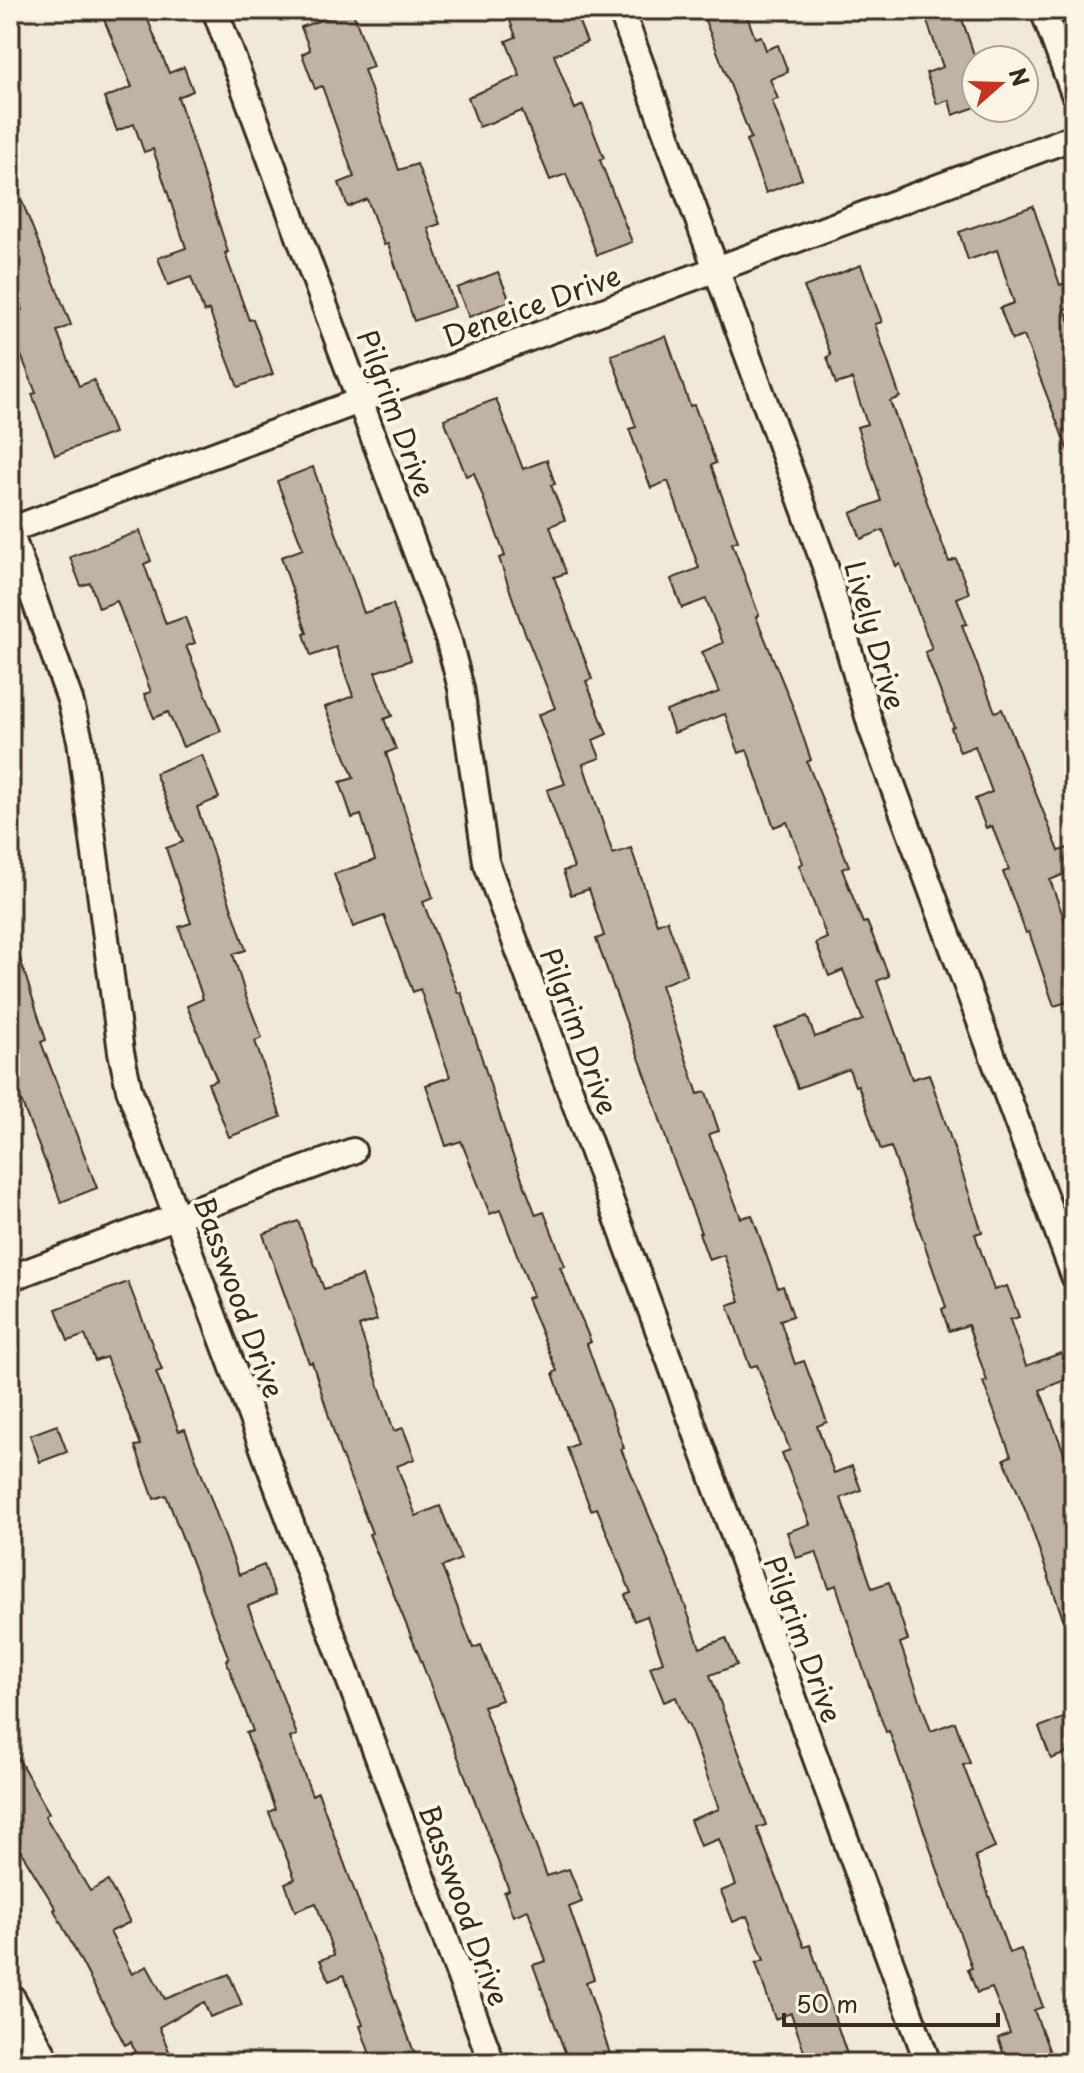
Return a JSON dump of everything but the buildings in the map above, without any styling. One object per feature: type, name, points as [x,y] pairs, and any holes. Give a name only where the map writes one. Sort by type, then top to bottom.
[{"type":"street","name":"Pilgrim Drive","points":[[215,10],[456,664],[486,862],[928,2063]]},
{"type":"street","name":"Lively Drive","points":[[621,10],[825,566],[871,727],[1074,1276]]},
{"type":"street","points":[[1043,10],[1074,94]]},
{"type":"street","name":"Deneice Drive","points":[[10,531],[1074,137]]},
{"type":"street","name":"Basswood Drive","points":[[10,531],[70,700],[80,740],[121,1052],[129,1089],[492,2063]]},
{"type":"street","points":[[10,1278],[353,1151]]},
{"type":"street","points":[[10,2000],[45,2063]]}]
